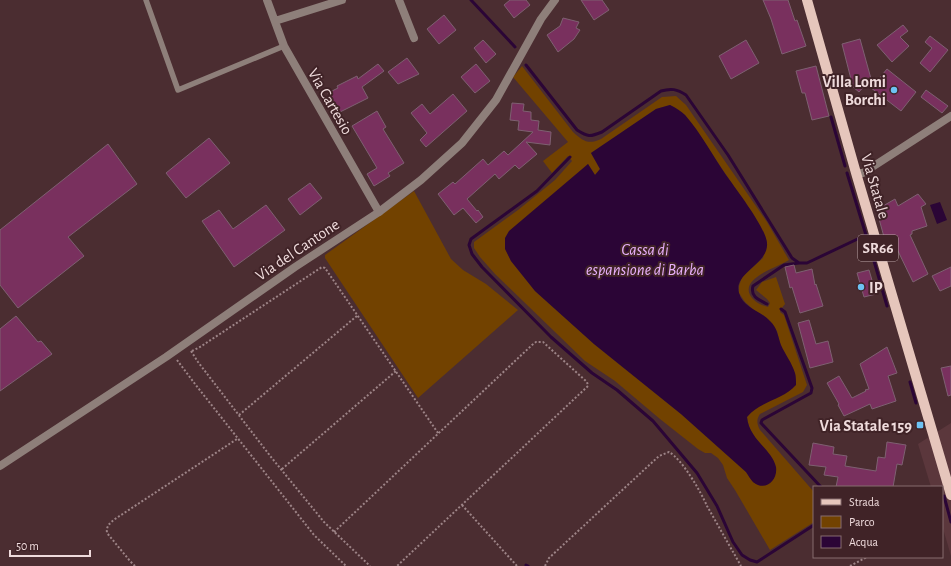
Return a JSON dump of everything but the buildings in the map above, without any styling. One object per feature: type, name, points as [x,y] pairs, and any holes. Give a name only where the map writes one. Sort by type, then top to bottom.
[{"type":"main road","name":"Via Statale","points":[[808,0],[856,173],[951,495]]},
{"type":"street","name":"Via Cartesio","points":[[267,0],[284,46],[379,212]]},
{"type":"street","points":[[275,21],[342,0]]},
{"type":"street","points":[[399,0],[414,38]]},
{"type":"street","name":"Via del Cantone","points":[[0,466],[174,352],[295,267],[379,212],[421,180],[462,143],[496,100],[541,19],[555,0]]},
{"type":"street","points":[[856,173],[862,172],[951,116]]},
{"type":"lane","points":[[146,0],[178,90],[284,46]]},
{"type":"path","points":[[191,352],[322,267],[326,268],[438,433]]},
{"type":"path","points":[[239,415],[358,315]]},
{"type":"path","points":[[334,532],[536,342],[543,342],[587,382],[588,386],[397,566]]},
{"type":"path","points":[[186,343],[191,352],[282,469],[334,532],[370,566]]},
{"type":"path","points":[[174,352],[179,364],[314,535],[346,566]]},
{"type":"path","points":[[282,469],[396,371]]},
{"type":"path","points":[[135,566],[107,533],[109,525],[115,519],[237,439]]},
{"type":"path","points":[[545,566],[549,558],[601,510],[660,456],[669,452],[679,460],[702,496],[706,506],[741,566]]},
{"type":"path","points":[[462,505],[517,566]]},
{"type":"path","points":[[850,566],[865,558]]},
{"type":"shaded area","points":[[951,423],[951,556],[943,528],[943,486],[931,486],[918,444]]},
{"type":"green space","points":[[522,66],[573,132],[583,140],[589,142],[601,139],[662,97],[676,96],[686,105],[767,222],[789,260],[762,273],[751,283],[749,289],[750,295],[754,300],[768,307],[770,303],[756,290],[762,282],[776,277],[785,304],[780,312],[784,315],[807,385],[803,392],[760,414],[757,422],[760,430],[813,491],[813,523],[770,550],[727,478],[723,465],[718,458],[711,453],[705,453],[698,449],[615,381],[585,361],[495,274],[474,248],[474,242],[518,210],[555,180],[572,161],[568,156],[552,173],[543,161],[568,142],[513,77]],"holes":[[[670,105],[685,115],[757,221],[767,242],[763,258],[742,277],[739,286],[739,293],[745,302],[755,311],[763,315],[777,331],[780,344],[767,402],[753,410],[747,417],[752,432],[769,455],[754,483],[746,472],[681,414],[594,344],[535,291],[511,261],[506,249],[588,164],[595,175],[600,169],[591,153],[656,109]]]},
{"type":"green space","points":[[414,191],[451,259],[463,270],[486,284],[518,310],[418,398],[325,258],[325,255]]},
{"type":"water","name":"Cassa di espansione di Barba","points":[[670,105],[683,114],[696,129],[762,228],[767,243],[763,257],[741,280],[739,293],[741,298],[748,306],[772,323],[796,376],[796,385],[791,390],[758,407],[747,417],[752,432],[774,461],[776,472],[773,481],[770,484],[762,486],[753,482],[746,472],[681,414],[594,344],[535,291],[511,261],[505,249],[505,238],[509,231],[588,164],[595,175],[600,169],[591,153],[656,109]]},
{"type":"water","points":[[940,202],[947,220],[937,224],[930,205]]},
{"type":"waterway","points":[[471,0],[515,47]]},
{"type":"waterway","points":[[526,65],[577,130],[587,135],[595,135],[602,132],[661,91],[674,90],[680,91],[686,95],[728,155],[792,258],[799,263],[807,263],[866,235],[847,173]]},
{"type":"waterway","points":[[831,117],[845,166]]},
{"type":"waterway","points":[[570,157],[537,191],[471,239],[469,245],[472,254],[482,267],[551,337],[592,373],[617,390],[653,421],[697,473],[717,506],[733,542],[742,555],[757,562],[813,526]]},
{"type":"waterway","points":[[874,261],[887,306]]},
{"type":"waterway","points":[[767,304],[754,295],[752,290],[753,286],[784,265],[799,263]]},
{"type":"waterway","points":[[781,309],[785,312],[812,388],[811,393],[762,420],[761,423],[820,486]]},
{"type":"waterway","points":[[910,382],[916,403]]},
{"type":"waterway","points":[[944,496],[951,522]]},
{"type":"place","name":"Villa Lomi Borchi","points":[[894,90]]},
{"type":"place","name":"IP","points":[[861,287]]},
{"type":"place","name":"Via Statale 159","points":[[920,425]]}]
